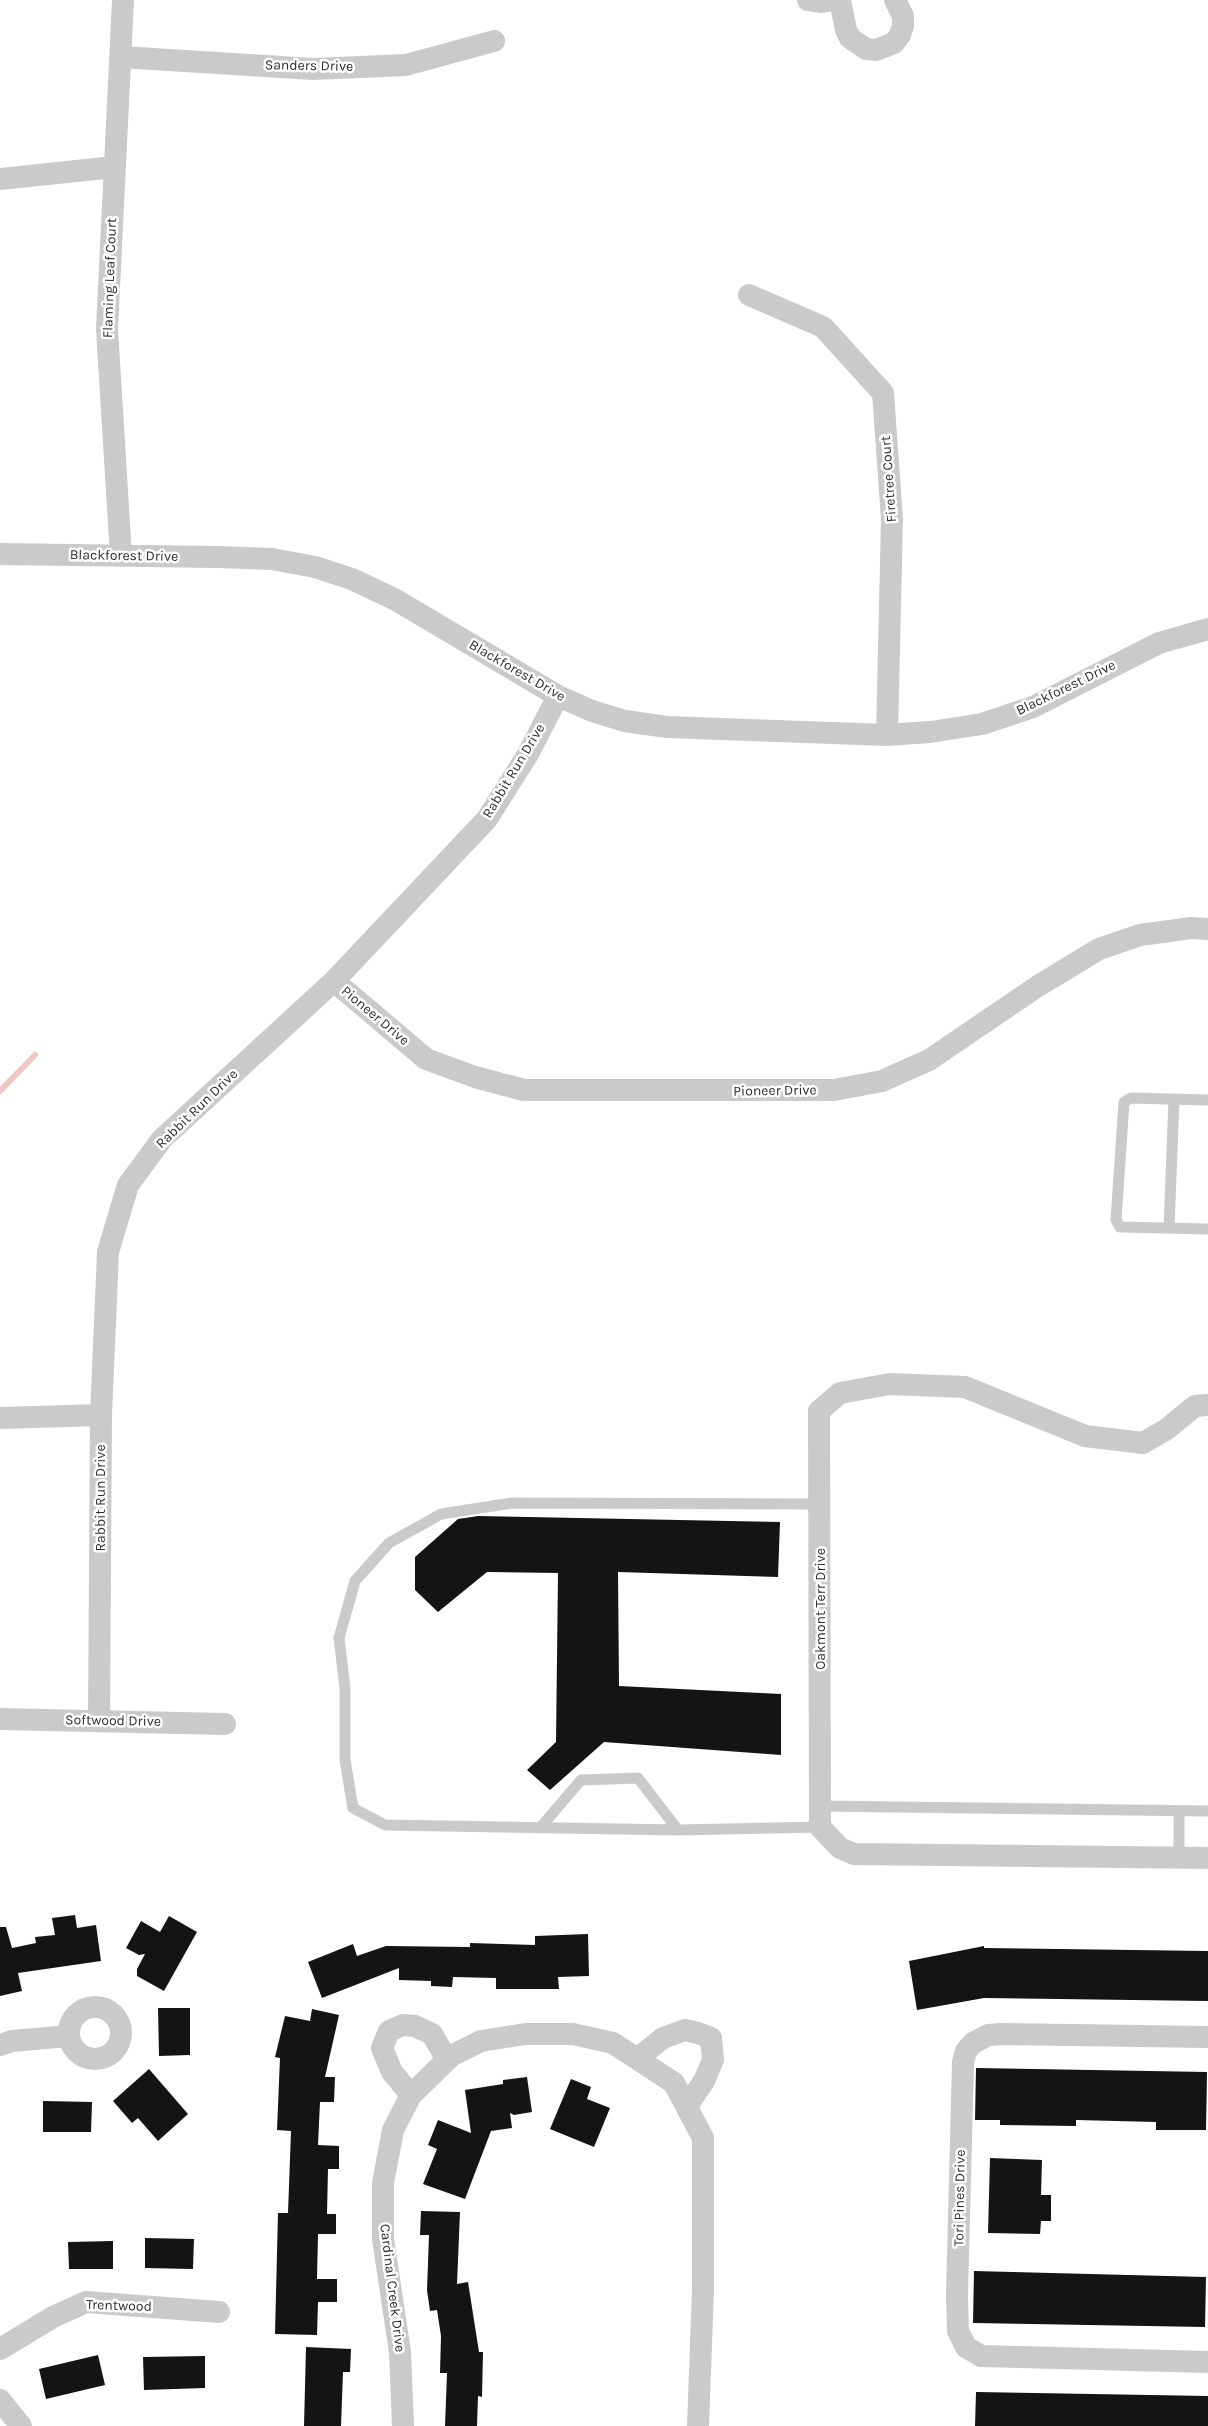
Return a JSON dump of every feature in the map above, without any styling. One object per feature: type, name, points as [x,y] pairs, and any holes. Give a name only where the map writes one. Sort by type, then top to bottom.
[{"type":"street","name":"Flaming Leaf Court","points":[[121,556],[107,329],[121,57],[122,0]]},
{"type":"street","points":[[808,0],[820,2],[834,0]]},
{"type":"street","points":[[840,0],[846,30],[850,38],[866,49],[876,50],[894,43],[903,26],[900,7],[894,0]]},
{"type":"street","name":"Sanders Drive","points":[[121,57],[303,68],[406,65],[494,41]]},
{"type":"street","points":[[0,179],[114,167]]},
{"type":"street","name":"Firetree Court","points":[[749,295],[822,327],[883,393],[892,519],[887,735]]},
{"type":"street","name":"Blackforest Drive","points":[[0,554],[272,559],[314,567],[352,579],[396,600],[558,696],[592,711],[625,721],[667,727],[887,735],[930,732],[982,724],[1033,707],[1159,643],[1208,629]]},
{"type":"street","name":"Rabbit Run Drive","points":[[99,1720],[101,1414],[108,1252],[128,1185],[162,1139],[334,981],[487,819],[528,754],[558,696]]},
{"type":"street","name":"Pioneer Drive","points":[[334,981],[426,1058],[475,1077],[524,1090],[834,1090],[882,1081],[929,1060],[1038,986],[1099,949],[1140,935],[1191,928],[1208,929]]},
{"type":"street","name":"Oakmont Terr Drive","points":[[820,1817],[821,1504],[819,1411],[840,1393],[890,1384],[965,1387],[1085,1436],[1143,1443],[1167,1429],[1195,1406],[1208,1405]]},
{"type":"street","points":[[0,1418],[101,1414]]},
{"type":"street","name":"Softwood Drive","points":[[0,1719],[225,1724]]},
{"type":"street","points":[[820,1817],[840,1848],[854,1854],[1208,1858]]},
{"type":"street","points":[[411,2095],[392,2072],[382,2048],[389,2031],[403,2025],[416,2026],[432,2034],[447,2060]]},
{"type":"street","points":[[638,2058],[663,2038],[685,2030],[698,2032],[711,2038],[713,2060],[704,2081],[687,2106]]},
{"type":"street","name":"Cardinal Creek Drive","points":[[403,2426],[400,2352],[383,2239],[383,2183],[393,2130],[411,2095],[447,2060],[481,2041],[525,2034],[573,2034],[613,2043],[674,2083],[703,2138],[702,2290],[698,2426]]},
{"type":"street","name":"Tori Pines Drive","points":[[1208,2037],[1002,2034],[988,2035],[972,2043],[966,2051],[963,2062],[957,2295],[958,2331],[966,2347],[981,2356],[1208,2362]]},
{"type":"street","points":[[0,2045],[12,2041],[69,2036]]},
{"type":"street","name":"Trentwood","points":[[0,2349],[53,2317],[86,2302],[219,2312]]},
{"type":"street","points":[[0,2400],[21,2426]]},
{"type":"lane","points":[[1208,1100],[1131,1098],[1124,1102],[1116,1220],[1120,1227],[1208,1230]]},
{"type":"lane","points":[[1169,1228],[1174,1099]]},
{"type":"lane","points":[[821,1504],[512,1502],[441,1514],[389,1543],[354,1581],[338,1638],[345,1688],[345,1760],[353,1808],[385,1824],[678,1830],[820,1817],[1208,1811]]},
{"type":"lane","points":[[540,1828],[581,1780],[638,1778],[678,1830]]},
{"type":"lane","points":[[1179,1810],[1179,1858]]},
{"type":"building","points":[[478,1516],[780,1522],[778,1577],[618,1572],[619,1686],[781,1694],[781,1755],[604,1742],[550,1790],[527,1770],[556,1742],[558,1573],[487,1572],[438,1612],[415,1590],[415,1557],[458,1519]]},
{"type":"building","points":[[75,1915],[77,1928],[96,1925],[101,1961],[18,1973],[22,1991],[0,1996],[0,1927],[6,1927],[12,1948],[36,1943],[35,1937],[55,1935],[52,1918]]},
{"type":"building","points":[[169,1916],[197,1932],[164,1991],[137,1976],[137,1969],[145,1954],[139,1955],[126,1948],[141,1921],[160,1932]]},
{"type":"building","points":[[588,1934],[589,1976],[558,1977],[559,1989],[496,1989],[496,1978],[453,1977],[452,1987],[431,1986],[431,1981],[399,1980],[399,1968],[322,1998],[308,1962],[353,1944],[357,1956],[386,1946],[470,1947],[470,1943],[535,1945],[535,1936]]},
{"type":"building","points":[[984,1946],[984,1948],[1208,1951],[1208,2001],[984,1998],[917,2010],[909,1961]]},
{"type":"building","points":[[158,2008],[190,2008],[190,2055],[159,2056]]},
{"type":"building","points":[[312,2009],[339,2015],[325,2077],[335,2077],[334,2102],[320,2102],[318,2145],[339,2146],[339,2169],[328,2169],[327,2214],[336,2214],[336,2234],[318,2234],[317,2279],[337,2279],[337,2302],[318,2302],[317,2335],[275,2334],[278,2213],[288,2213],[291,2131],[277,2130],[280,2058],[275,2057],[285,2016],[310,2021]]},
{"type":"building","points":[[976,2068],[1207,2072],[1206,2130],[1156,2130],[1156,2122],[1076,2120],[1076,2126],[1000,2125],[1000,2120],[975,2120]]},
{"type":"building","points":[[149,2069],[188,2114],[158,2141],[138,2118],[132,2123],[113,2101]]},
{"type":"building","points":[[527,2077],[532,2112],[514,2115],[510,2113],[512,2128],[491,2131],[465,2199],[423,2184],[437,2149],[428,2145],[438,2120],[471,2133],[465,2090],[503,2084],[503,2080]]},
{"type":"building","points":[[571,2079],[591,2087],[587,2099],[610,2108],[594,2147],[550,2129]]},
{"type":"building","points":[[43,2101],[92,2102],[91,2132],[43,2132]]},
{"type":"building","points":[[990,2158],[1042,2160],[1041,2195],[1051,2195],[1051,2221],[1041,2221],[1040,2234],[988,2233]]},
{"type":"building","points":[[421,2211],[460,2212],[457,2284],[468,2282],[479,2352],[483,2352],[482,2397],[478,2396],[477,2426],[445,2426],[447,2373],[440,2373],[441,2336],[437,2310],[430,2311],[427,2290],[429,2235],[420,2235]]},
{"type":"building","points":[[145,2238],[194,2239],[193,2269],[145,2268]]},
{"type":"building","points":[[113,2241],[113,2269],[69,2269],[68,2242]]},
{"type":"building","points":[[974,2271],[1206,2277],[1205,2327],[973,2323]]},
{"type":"building","points":[[306,2347],[351,2349],[350,2372],[343,2372],[341,2426],[304,2426]]},
{"type":"building","points":[[98,2355],[105,2385],[46,2399],[39,2369]]},
{"type":"building","points":[[205,2356],[205,2388],[144,2390],[143,2357]]},
{"type":"building","points":[[976,2392],[1208,2396],[1208,2426],[975,2426]]},
{"type":"waterway","points":[[0,1091],[35,1055]]}]
